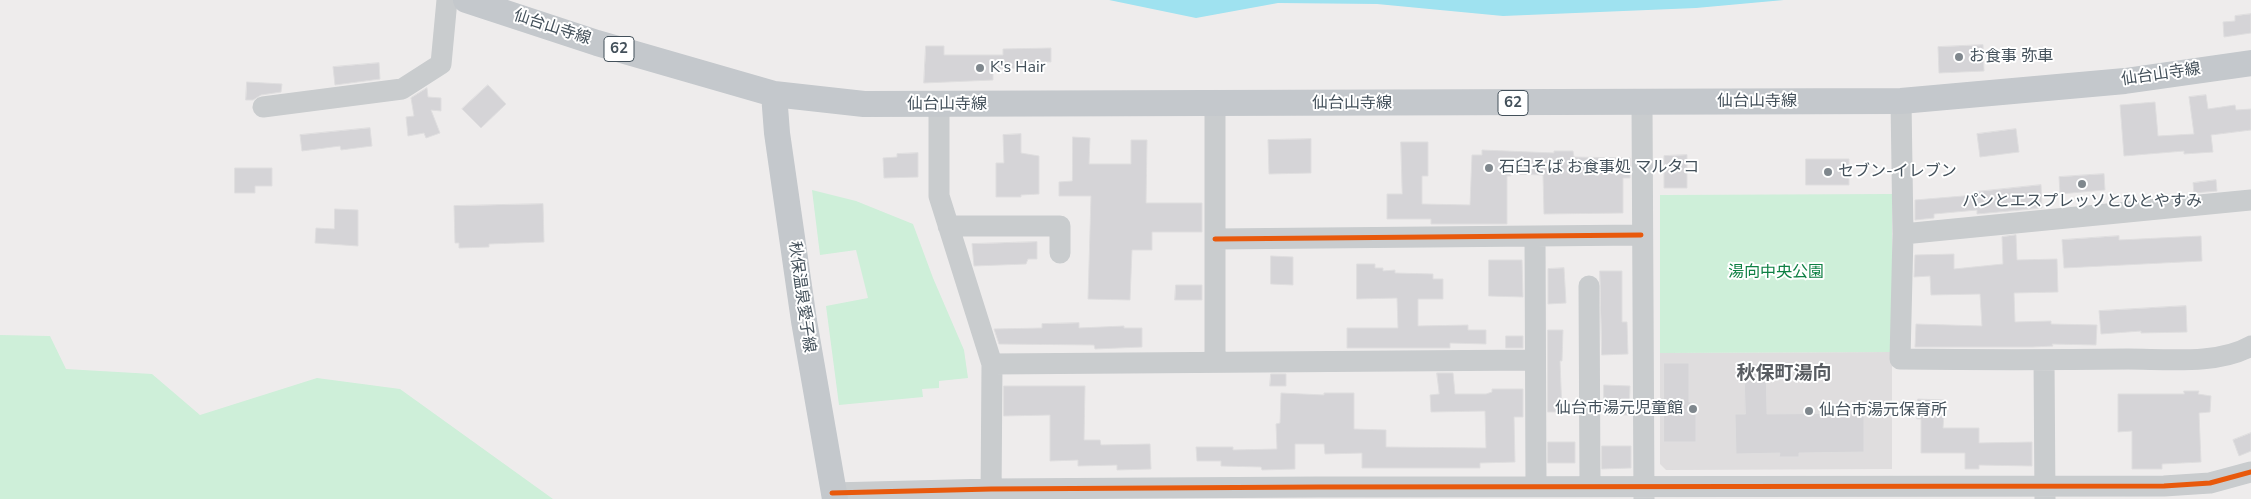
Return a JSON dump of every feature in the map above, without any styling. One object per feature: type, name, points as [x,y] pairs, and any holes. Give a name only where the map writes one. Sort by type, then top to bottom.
[{"type":"main road","name":"仙台山寺線","points":[[466,0],[597,43],[774,94],[864,104],[1901,101],[2125,81],[2251,62]]},
{"type":"main road","name":"秋保温泉愛子線","points":[[774,94],[777,134],[804,321],[834,496]]},
{"type":"street","points":[[263,107],[402,89],[441,64],[447,0]]},
{"type":"street","points":[[1901,101],[1903,234],[1900,359],[2213,358],[2242,351],[2251,346]]},
{"type":"street","points":[[1642,103],[1641,235],[1644,492]]},
{"type":"street","points":[[1215,104],[1215,362]]},
{"type":"street","points":[[939,105],[939,196],[992,364],[991,494]]},
{"type":"street","points":[[1903,234],[2251,200]]},
{"type":"street","points":[[948,226],[1060,226],[1060,253]]},
{"type":"street","points":[[1215,238],[1641,235]]},
{"type":"street","points":[[1534,236],[1536,486]]},
{"type":"street","points":[[1589,286],[1590,486]]},
{"type":"street","points":[[992,364],[1534,360]]},
{"type":"street","points":[[2044,360],[2046,492]]},
{"type":"street","points":[[834,496],[1319,493],[1536,486],[1590,486],[1644,492],[2046,492],[2210,483],[2251,472]]},
{"type":"shaded area","name":"仙台市湯元保育所","points":[[1892,352],[1892,469],[1666,470],[1660,464],[1660,353]]},
{"type":"green space","points":[[812,190],[856,201],[913,224],[933,278],[964,350],[968,378],[939,381],[939,388],[922,389],[923,397],[839,405],[826,306],[868,298],[856,250],[820,255]]},
{"type":"green space","name":"湯向中央公園","points":[[1892,194],[1892,352],[1660,353],[1660,195]]},
{"type":"green space","points":[[0,335],[50,336],[66,369],[152,374],[200,415],[317,378],[400,389],[553,499],[0,499]]},
{"type":"water","points":[[1109,0],[1784,0],[1696,8],[1503,16],[1377,4],[1278,3],[1196,18]]},
{"type":"building","points":[[2251,14],[2251,33],[2224,37],[2223,22],[2235,21],[2235,16]]},
{"type":"building","points":[[1983,45],[1984,71],[1939,73],[1938,47]]},
{"type":"building","points":[[926,46],[944,46],[944,55],[1003,55],[1003,49],[1051,48],[1051,62],[1039,62],[1039,68],[993,69],[993,80],[924,83]]},
{"type":"building","points":[[379,63],[380,79],[335,85],[333,67]]},
{"type":"building","points":[[247,82],[282,84],[281,92],[261,95],[253,100],[246,100]]},
{"type":"building","points":[[488,85],[506,104],[481,128],[462,109]]},
{"type":"building","points":[[427,88],[428,97],[441,98],[441,111],[431,110],[440,133],[426,138],[424,133],[408,136],[406,117],[414,116],[411,98]]},
{"type":"building","points":[[2206,95],[2208,109],[2235,105],[2236,110],[2251,109],[2251,130],[2211,135],[2213,152],[2184,154],[2184,151],[2124,156],[2120,105],[2155,102],[2158,136],[2194,134],[2189,97]]},
{"type":"building","points":[[370,128],[372,146],[341,150],[340,146],[302,151],[300,135]]},
{"type":"building","points":[[2016,129],[2019,152],[1980,157],[1977,134]]},
{"type":"building","points":[[1021,134],[1021,153],[1039,156],[1039,194],[1021,195],[1021,197],[996,197],[996,163],[1004,163],[1003,135]]},
{"type":"building","points":[[1073,137],[1090,138],[1089,164],[1131,164],[1131,140],[1147,140],[1146,203],[1202,203],[1202,232],[1152,232],[1152,250],[1132,250],[1130,300],[1088,299],[1091,196],[1059,196],[1059,182],[1072,181]]},
{"type":"building","points":[[1311,139],[1311,173],[1269,174],[1268,140]]},
{"type":"building","points":[[1401,142],[1428,142],[1428,176],[1422,176],[1422,204],[1470,205],[1472,155],[1482,155],[1482,150],[1554,153],[1554,151],[1573,151],[1574,157],[1630,158],[1630,178],[1623,178],[1623,213],[1544,214],[1543,175],[1511,174],[1511,176],[1507,176],[1507,224],[1431,224],[1431,219],[1387,219],[1387,194],[1402,194]]},
{"type":"building","points":[[918,153],[918,177],[884,178],[883,158],[897,157],[897,154]]},
{"type":"building","points":[[1687,155],[1687,188],[1664,188],[1664,156]]},
{"type":"building","name":"セブン-イレブン","points":[[1806,159],[1849,159],[1849,185],[1806,185]]},
{"type":"building","points":[[235,168],[272,168],[272,186],[255,186],[255,193],[235,193]]},
{"type":"building","name":"パンとエスプレッソとひとやすみ","points":[[2104,174],[2105,190],[2060,194],[2059,177]]},
{"type":"building","points":[[2216,180],[2217,191],[2194,193],[2193,183]]},
{"type":"building","points":[[2041,185],[2042,208],[1977,214],[1977,210],[1934,214],[1934,218],[1915,220],[1915,200],[1975,195],[1975,192]]},
{"type":"building","points":[[543,204],[544,242],[489,244],[489,247],[459,248],[459,243],[455,243],[454,206]]},
{"type":"building","points":[[335,209],[358,210],[358,246],[315,243],[316,228],[334,229]]},
{"type":"building","points":[[2016,235],[2017,260],[2057,259],[2058,292],[2014,293],[2015,322],[2051,321],[2051,324],[2097,325],[2096,345],[1915,347],[1916,324],[1982,326],[1980,294],[1931,295],[1930,276],[1914,277],[1915,255],[1954,254],[1954,269],[2003,264],[2002,237]]},
{"type":"building","points":[[2119,236],[2119,240],[2201,236],[2202,261],[2064,268],[2062,240]]},
{"type":"building","points":[[1037,242],[1037,259],[1028,259],[1026,264],[974,266],[972,244]]},
{"type":"building","points":[[1271,256],[1293,257],[1293,285],[1271,284]]},
{"type":"building","points":[[1489,260],[1522,260],[1523,297],[1489,296]]},
{"type":"building","points":[[1357,264],[1375,264],[1375,268],[1383,268],[1383,271],[1395,270],[1395,273],[1433,274],[1433,279],[1443,279],[1443,299],[1418,299],[1418,326],[1468,325],[1468,330],[1486,330],[1486,344],[1450,343],[1450,348],[1347,348],[1347,328],[1398,328],[1397,298],[1357,299]]},
{"type":"building","points":[[1564,268],[1566,303],[1548,304],[1548,269]]},
{"type":"building","points":[[1600,271],[1622,271],[1622,322],[1627,322],[1628,354],[1602,355]]},
{"type":"building","points":[[1176,285],[1202,285],[1202,300],[1175,300]]},
{"type":"building","points":[[2186,306],[2187,332],[2141,333],[2141,331],[2101,334],[2099,311]]},
{"type":"building","points":[[1079,323],[1079,328],[1124,326],[1124,328],[1142,328],[1142,347],[1095,349],[1094,345],[999,344],[994,329],[1042,328],[1042,324]]},
{"type":"building","points":[[1548,330],[1563,330],[1562,361],[1560,361],[1562,412],[1548,412]]},
{"type":"building","points":[[1506,336],[1523,336],[1523,348],[1506,348]]},
{"type":"building","points":[[1664,363],[1689,363],[1689,402],[1696,402],[1696,442],[1664,442]]},
{"type":"building","points":[[1744,364],[1766,364],[1767,414],[1864,413],[1864,452],[1799,453],[1799,457],[1779,457],[1780,453],[1736,454],[1735,414],[1745,414]]},
{"type":"building","points":[[1437,373],[1453,373],[1455,394],[1486,394],[1492,392],[1492,389],[1523,389],[1523,417],[1514,417],[1515,462],[1480,463],[1480,468],[1362,468],[1362,453],[1325,454],[1324,444],[1295,444],[1295,469],[1262,470],[1261,467],[1221,466],[1221,461],[1197,461],[1196,447],[1233,447],[1233,450],[1277,449],[1276,424],[1280,423],[1281,393],[1324,395],[1324,393],[1354,393],[1354,429],[1386,430],[1386,447],[1486,448],[1485,411],[1431,412],[1430,395],[1439,394]]},
{"type":"building","points":[[1271,374],[1286,374],[1286,386],[1270,386]]},
{"type":"building","points":[[1604,385],[1630,386],[1629,415],[1604,415]]},
{"type":"building","points":[[1004,386],[1085,386],[1084,440],[1100,440],[1101,445],[1150,444],[1151,469],[1117,470],[1117,465],[1078,466],[1078,460],[1050,461],[1050,415],[1004,416]]},
{"type":"building","points":[[2184,391],[2199,391],[2198,394],[2211,396],[2210,412],[2199,413],[2201,462],[2162,464],[2162,469],[2132,469],[2132,431],[2118,432],[2118,394],[2184,394]]},
{"type":"building","points":[[1918,399],[1945,400],[1943,428],[1979,428],[1979,443],[2032,442],[2032,466],[1979,465],[1979,469],[1965,469],[1965,453],[1921,453],[1921,419],[1917,419]]},
{"type":"building","points":[[2251,433],[2251,451],[2239,456],[2233,440]]},
{"type":"building","points":[[1548,442],[1575,442],[1575,463],[1548,463]]},
{"type":"building","points":[[1602,446],[1631,446],[1631,468],[1602,469]]},
{"type":"cycle path","points":[[1215,239],[1641,235]]},
{"type":"cycle path","points":[[832,493],[991,489],[1318,487],[2164,486],[2210,483],[2251,472]]},
{"type":"place","name":"お食事 弥車","points":[[1959,57]]},
{"type":"place","name":"K's Hair","points":[[980,68]]},
{"type":"place","name":"石臼そば お食事処 マルタコ","points":[[1489,168]]},
{"type":"place","name":"セブン-イレブン","points":[[1828,172]]},
{"type":"place","name":"パンとエスプレッソとひとやすみ","points":[[2082,184]]},
{"type":"place","name":"仙台市湯元児童館","points":[[1693,409]]},
{"type":"place","name":"仙台市湯元保育所","points":[[1809,411]]},
{"type":"district","name":"秋保町湯向","points":[[1784,374]]}]
